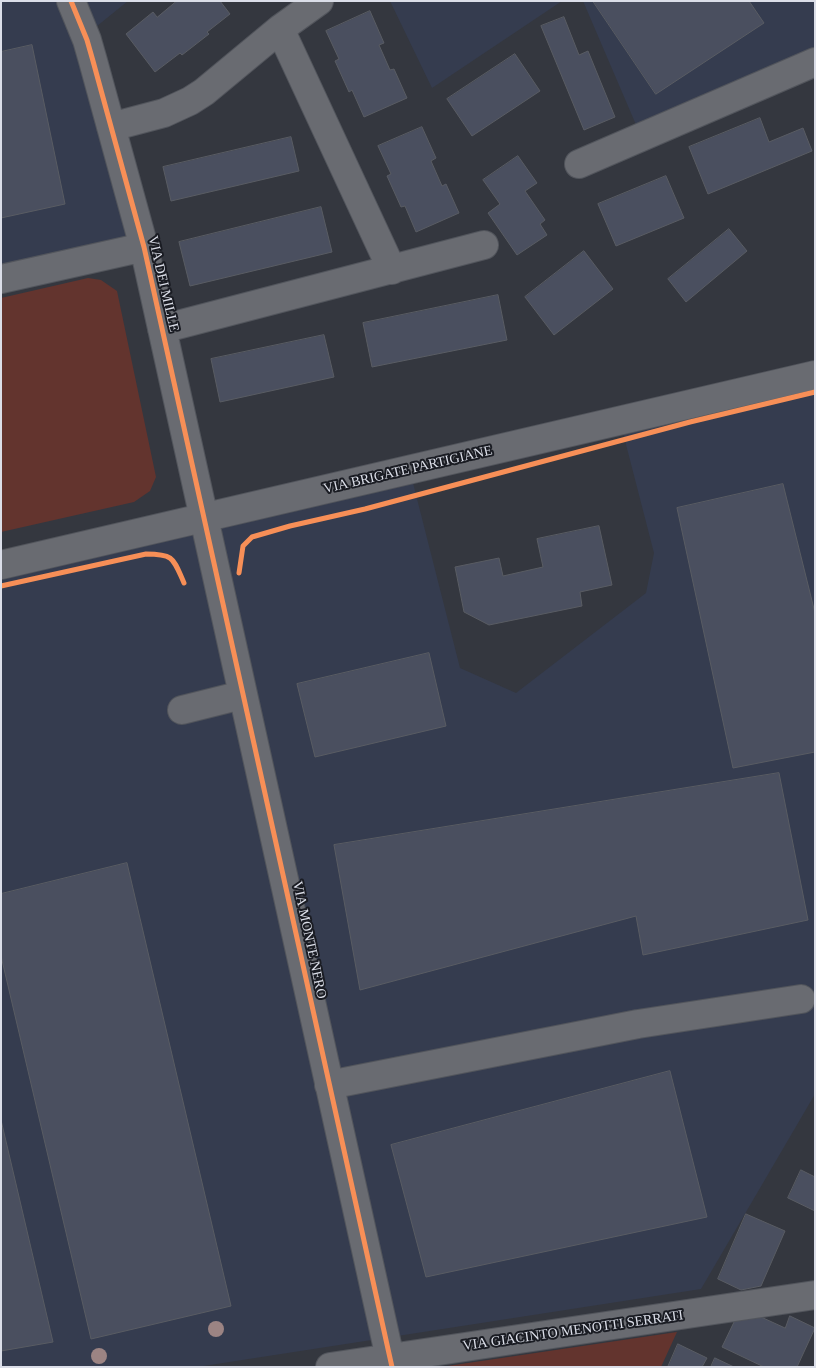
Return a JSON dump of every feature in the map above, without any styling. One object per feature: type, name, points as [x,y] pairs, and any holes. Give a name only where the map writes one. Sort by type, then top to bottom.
[{"type":"street","name":"VIA DEI MILLE","points":[[71,1],[87,40],[144,247],[204,518]]},
{"type":"street","points":[[111,127],[164,113],[190,101],[204,92],[280,29],[319,1]]},
{"type":"street","points":[[280,29],[392,270]]},
{"type":"street","points":[[579,164],[815,62]]},
{"type":"street","points":[[162,329],[484,246]]},
{"type":"street","name":"VIA DEI MILLE","points":[[1,279],[144,247]]},
{"type":"street","name":"VIA BRIGATE PARTIGIANE","points":[[1,565],[815,375]]},
{"type":"street","name":"VIA MONTE NERO","points":[[204,518],[391,1362]]},
{"type":"street","points":[[182,710],[242,695]]},
{"type":"street","points":[[329,1086],[638,1024],[801,999]]},
{"type":"street","name":"VIA GIACINTO MENOTTI SERRATI","points":[[330,1367],[391,1362],[815,1295]]},
{"type":"shaded area","points":[[1,1],[128,1],[76,43],[129,238],[1,266]]},
{"type":"shaded area","points":[[390,1],[562,1],[432,88]]},
{"type":"shaded area","points":[[583,1],[815,1],[815,50],[637,127]]},
{"type":"shaded area","points":[[88,278],[101,280],[117,291],[156,477],[150,491],[134,502],[1,532],[1,298]]},
{"type":"shaded area","points":[[815,384],[815,1094],[701,1289],[197,1367],[1,1367],[1,574],[413,483],[460,668],[516,693],[646,593],[654,553],[622,429]]},
{"type":"shaded area","points":[[677,1332],[661,1367],[441,1367]]},
{"type":"building","points":[[177,1],[220,1],[230,14],[207,32],[209,34],[182,55],[180,53],[155,72],[126,34],[153,12],[157,17]]},
{"type":"building","points":[[593,1],[749,1],[764,23],[656,94]]},
{"type":"building","points":[[370,11],[384,43],[379,45],[390,70],[394,69],[407,98],[364,117],[352,90],[349,92],[335,61],[339,59],[326,31]]},
{"type":"building","points":[[564,17],[579,55],[588,51],[615,117],[584,130],[541,26]]},
{"type":"building","points":[[32,45],[65,204],[1,218],[1,52]]},
{"type":"building","points":[[515,54],[540,91],[472,136],[447,99]]},
{"type":"building","points":[[760,118],[769,142],[803,128],[812,151],[708,194],[689,147]]},
{"type":"building","points":[[422,127],[436,158],[431,161],[442,186],[446,184],[459,213],[416,232],[405,206],[401,207],[387,176],[391,174],[378,146]]},
{"type":"building","points":[[291,137],[299,171],[171,201],[163,167]]},
{"type":"building","points":[[518,156],[537,183],[525,191],[545,220],[540,224],[547,235],[517,255],[488,213],[500,204],[483,180]]},
{"type":"building","points":[[666,176],[684,218],[616,246],[598,204]]},
{"type":"building","points":[[321,207],[332,252],[190,286],[179,242]]},
{"type":"building","points":[[729,229],[747,251],[686,302],[668,279]]},
{"type":"building","points":[[584,251],[613,289],[554,335],[525,297]]},
{"type":"building","points":[[498,295],[507,340],[372,367],[363,323]]},
{"type":"building","points":[[324,335],[334,377],[220,402],[211,359]]},
{"type":"building","points":[[783,484],[815,613],[815,752],[733,768],[677,508]]},
{"type":"building","points":[[599,526],[612,585],[580,592],[582,606],[489,625],[464,612],[455,567],[499,558],[503,576],[543,567],[537,539]]},
{"type":"building","points":[[429,653],[446,726],[315,757],[297,684]]},
{"type":"building","points":[[779,773],[808,920],[643,955],[636,916],[360,990],[334,845]]},
{"type":"building","points":[[127,863],[231,1306],[91,1339],[1,956],[1,894]]},
{"type":"building","points":[[670,1071],[707,1217],[426,1277],[391,1145]]},
{"type":"building","points":[[1,1120],[53,1342],[1,1351]]},
{"type":"building","points":[[801,1170],[815,1177],[815,1211],[788,1198]]},
{"type":"building","points":[[746,1214],[785,1231],[761,1286],[741,1290],[718,1279]]},
{"type":"building","points":[[790,1316],[815,1328],[797,1367],[764,1367],[722,1347],[735,1320],[761,1317],[785,1328]]},
{"type":"building","points":[[678,1344],[707,1358],[702,1367],[668,1367]]},
{"type":"building","points":[[715,1358],[734,1367],[711,1367]]},
{"type":"cycle path","points":[[71,1],[87,40],[144,247],[392,1367]]},
{"type":"cycle path","points":[[239,573],[243,546],[252,537],[290,526],[365,509],[690,422],[815,392]]},
{"type":"cycle path","points":[[1,586],[146,554],[162,555],[171,559],[175,563],[184,583]]}]
